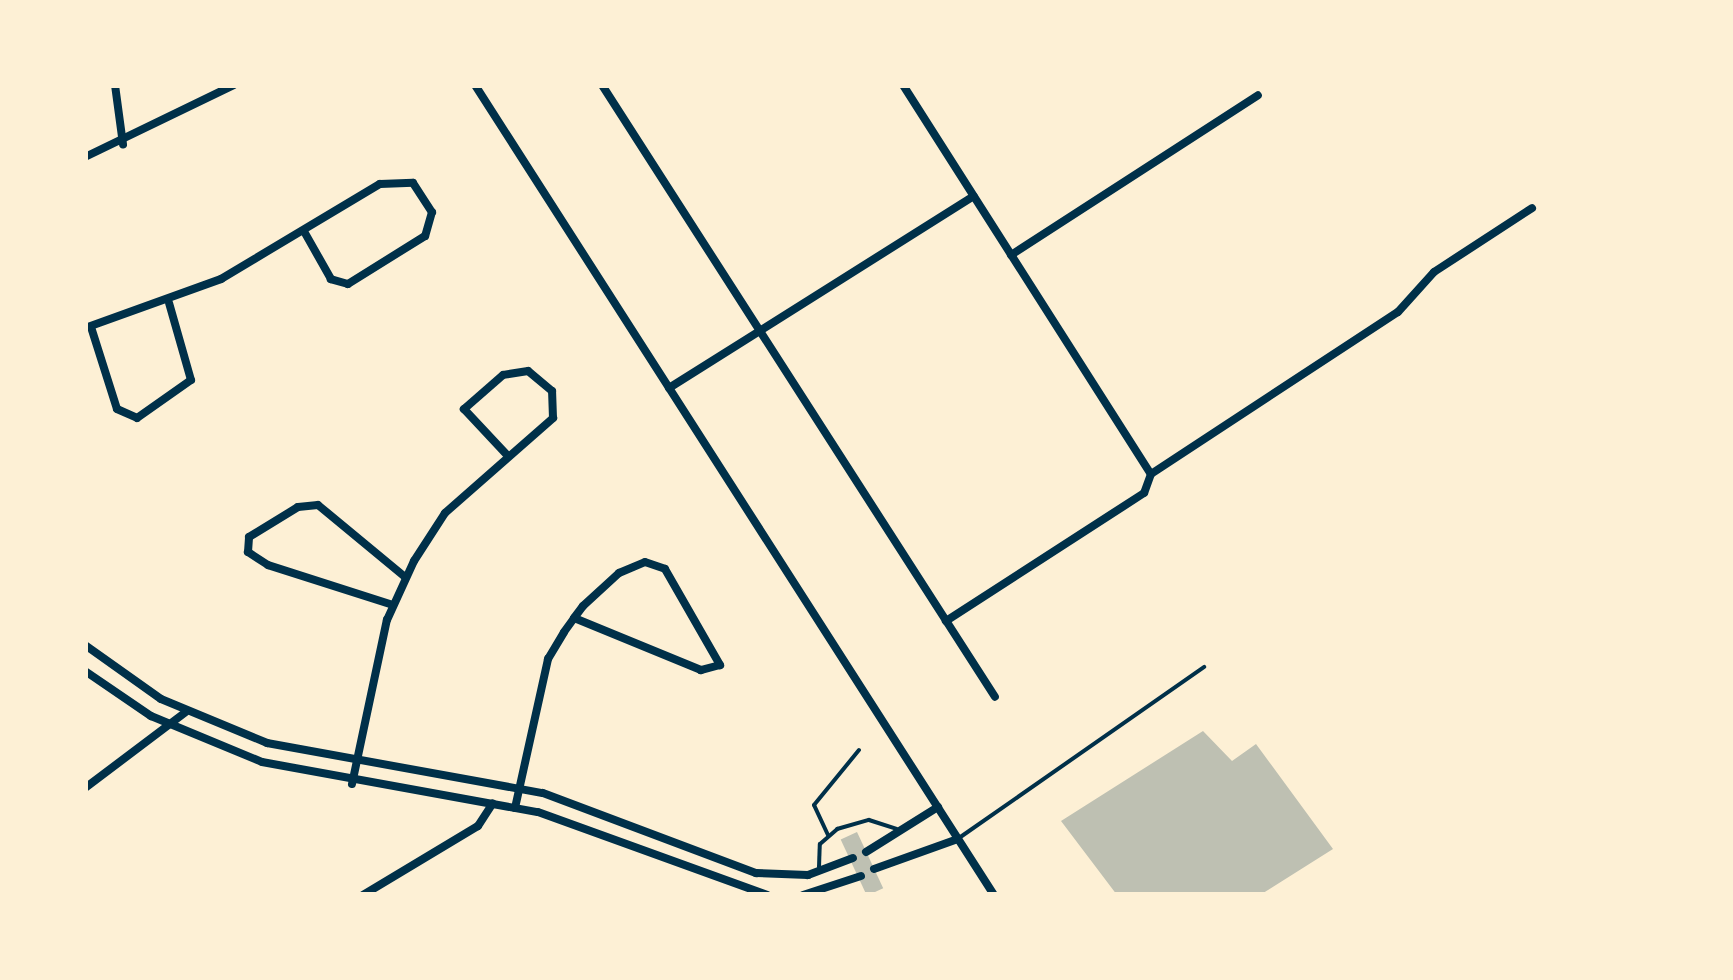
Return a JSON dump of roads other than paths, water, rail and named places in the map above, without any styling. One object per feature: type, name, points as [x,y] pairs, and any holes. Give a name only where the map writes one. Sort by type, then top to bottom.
[{"type":"street","points":[[114,85],[122,144]]},
{"type":"street","points":[[85,157],[122,144],[234,85]]},
{"type":"street","points":[[475,85],[994,895]]},
{"type":"street","points":[[602,85],[994,697]]},
{"type":"street","points":[[903,85],[1151,474]]},
{"type":"street","points":[[1011,254],[1258,95]]},
{"type":"street","points":[[169,303],[191,380],[137,418],[114,402],[88,328],[169,303],[306,232],[390,180],[421,188],[432,212],[425,236],[348,284],[330,279],[306,232]]},
{"type":"street","points":[[669,388],[974,196]]},
{"type":"street","points":[[946,621],[1144,493],[1151,474],[1398,312],[1434,272],[1532,208]]},
{"type":"street","points":[[352,784],[393,606],[406,577],[446,514],[508,456],[544,430],[555,410],[549,384],[528,371],[503,375],[464,409],[508,456]]},
{"type":"street","points":[[393,606],[268,565],[248,552],[249,537],[298,507],[318,506],[406,577]]},
{"type":"street","points":[[516,808],[543,674],[574,618],[620,573],[652,562],[670,575],[720,664],[701,670],[574,618]]},
{"type":"street","points":[[85,645],[186,712],[356,765],[520,788],[756,873],[821,872],[853,858]]},
{"type":"street","points":[[85,671],[174,727],[352,784],[516,808],[767,895]]},
{"type":"street","points":[[85,788],[174,727],[186,712]]},
{"type":"street","points":[[363,895],[478,826],[493,804]]},
{"type":"street","points":[[866,852],[938,807]]},
{"type":"street","points":[[874,870],[958,839]]},
{"type":"street","points":[[877,846],[886,864]]},
{"type":"street","points":[[821,872],[823,891]]},
{"type":"street","points":[[803,895],[861,876]]},
{"type":"lane","points":[[958,839],[1204,666]]},
{"type":"lane","points":[[828,835],[816,799],[859,750]]},
{"type":"lane","points":[[821,872],[817,851],[828,835],[861,821],[902,830]]}]
